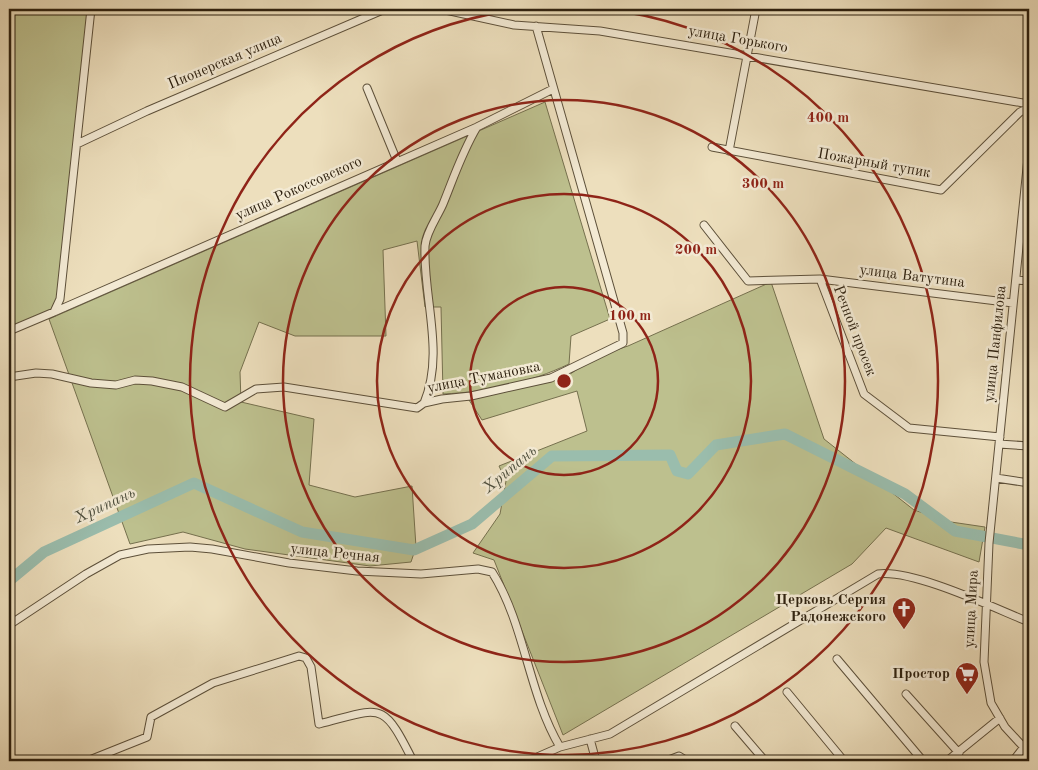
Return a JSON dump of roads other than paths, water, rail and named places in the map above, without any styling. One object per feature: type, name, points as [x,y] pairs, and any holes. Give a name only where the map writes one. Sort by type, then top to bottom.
[{"type":"street","points":[[54,312],[60,299],[91,9]]},
{"type":"street","name":"Пионерская улица","points":[[77,144],[147,111],[385,9]]},
{"type":"street","name":"улица Горького","points":[[441,9],[514,25],[600,31],[1029,104]]},
{"type":"street","points":[[729,151],[756,9]]},
{"type":"street","name":"улица Тумановка","points":[[9,377],[36,373],[52,374],[91,383],[116,385],[135,380],[152,381],[182,387],[225,407],[256,390],[284,387],[418,408],[424,404],[471,396],[551,378],[623,343],[623,332],[536,26]]},
{"type":"street","points":[[367,88],[398,161]]},
{"type":"street","name":"улица Рокоссовского","points":[[9,331],[477,127],[553,89]]},
{"type":"street","name":"Пожарный тупик","points":[[712,148],[941,190],[1020,112],[1029,108]]},
{"type":"street","points":[[424,404],[432,384],[432,311],[426,276],[425,243],[443,203],[462,152],[477,127]]},
{"type":"street","name":"улица Панфилова","points":[[989,543],[1029,148]]},
{"type":"street","name":"улица Ватутина","points":[[704,225],[748,280],[820,278],[1013,303]]},
{"type":"street","name":"Речной просек","points":[[820,278],[864,394],[909,428],[1000,440],[1029,446]]},
{"type":"street","points":[[1016,280],[1029,281]]},
{"type":"street","points":[[996,478],[1029,483]]},
{"type":"street","name":"улица Мира","points":[[989,543],[984,662],[988,694],[1000,718],[1027,750]]},
{"type":"street","name":"улица Речная","points":[[9,625],[86,574],[120,555],[148,549],[190,547],[212,549],[289,564],[357,571],[421,574],[478,569],[492,572],[529,662],[536,694],[560,747]]},
{"type":"street","points":[[528,761],[560,747],[610,734],[878,574],[886,573],[923,582],[986,604],[1029,622]]},
{"type":"street","points":[[87,761],[147,737],[152,717],[212,683],[299,656],[306,658],[311,667],[319,724],[372,710],[382,713],[399,734],[413,761]]},
{"type":"street","points":[[836,659],[923,761]]},
{"type":"street","points":[[788,692],[844,761]]},
{"type":"street","points":[[906,694],[959,753]]},
{"type":"street","points":[[948,761],[1000,718]]},
{"type":"street","points":[[735,726],[765,761]]},
{"type":"street","points":[[590,739],[596,761]]},
{"type":"street","points":[[1013,761],[1027,750]]},
{"type":"street","points":[[666,761],[679,756],[687,761]]},
{"type":"waterway","name":"Хрипань","points":[[9,581],[44,552],[194,483],[302,532],[414,550],[472,524],[552,456],[670,455],[677,471],[688,474],[716,445],[785,434],[905,494],[955,531],[1029,545]]},
{"type":"place","name":"Церковь Сергия Радонежского","points":[[904,630]]},
{"type":"place","name":"Простор","points":[[967,695]]}]
